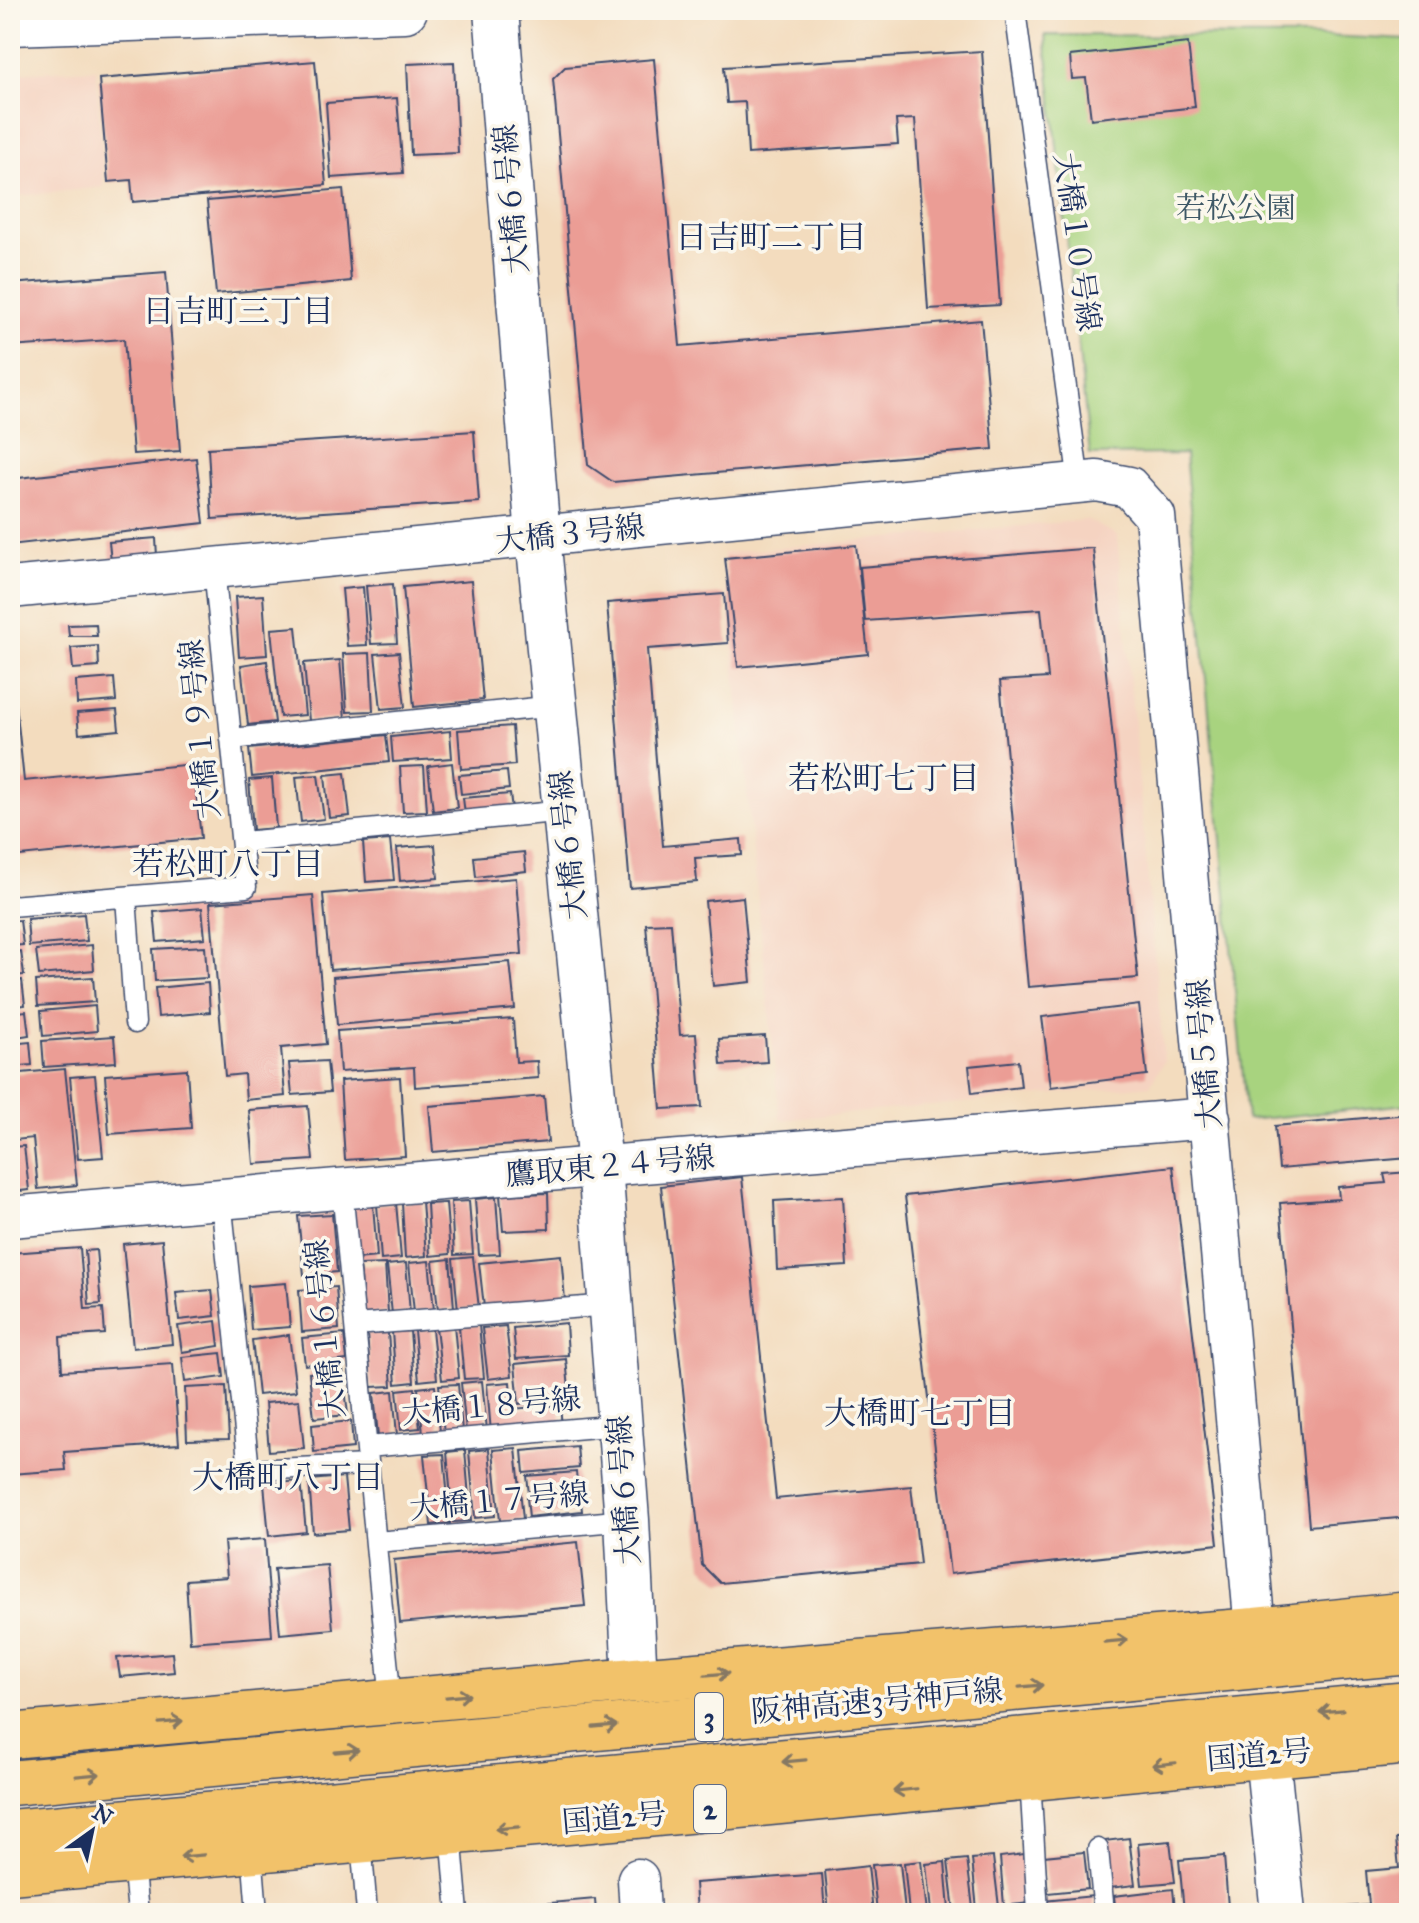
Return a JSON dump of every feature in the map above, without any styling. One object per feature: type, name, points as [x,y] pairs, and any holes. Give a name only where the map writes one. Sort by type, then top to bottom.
[{"type":"highway","points":[[10,1736],[635,1680],[1255,1630],[1409,1614]]},
{"type":"highway","name":"阪神高速3号神戸線","points":[[10,1783],[1409,1652]]},
{"type":"highway","name":"阪神高速3号神戸線","points":[[10,1832],[1409,1704]]},
{"type":"highway","name":"国道2号","points":[[10,1872],[1409,1742]]},
{"type":"street","points":[[10,23],[405,10]]},
{"type":"street","name":"大橋６号線","points":[[496,10],[538,537],[600,1166],[627,1520],[635,1680]]},
{"type":"street","name":"大橋３号線","points":[[10,588],[1097,481],[1129,487]]},
{"type":"street","name":"大橋５号線","points":[[1129,487],[1155,516],[1255,1630]]},
{"type":"street","name":"鷹取東２４号線","points":[[10,1217],[1210,1118]]},
{"type":"street","points":[[1267,1754],[1283,1913]]},
{"type":"lane","name":"大橋１０号線","points":[[1015,10],[1079,483]]},
{"type":"lane","name":"大橋１９号線","points":[[10,906],[246,887],[214,568]]},
{"type":"lane","points":[[231,739],[555,706]]},
{"type":"lane","points":[[242,842],[565,811]]},
{"type":"lane","points":[[126,897],[135,1023]]},
{"type":"lane","name":"大橋１６号線","points":[[342,1189],[391,1702]]},
{"type":"lane","name":"大橋１８号線","points":[[221,1199],[249,1470],[620,1425]]},
{"type":"lane","points":[[355,1325],[610,1305]]},
{"type":"lane","name":"大橋１７号線","points":[[376,1542],[627,1520]]},
{"type":"lane","points":[[1030,1778],[1038,1913]]},
{"type":"lane","points":[[451,1833],[458,1913]]},
{"type":"lane","points":[[361,1841],[367,1913]]},
{"type":"lane","points":[[1098,1849],[1104,1913]]},
{"type":"lane","points":[[252,1851],[257,1913]]},
{"type":"lane","points":[[133,1861],[138,1913]]},
{"type":"shaded area","points":[[96,69],[104,187],[10,197],[10,73]]},
{"type":"shaded area","points":[[1087,520],[1117,535],[1164,1061],[1150,1085],[780,1120],[723,553]]},
{"type":"green space","name":"若松公園","points":[[1045,35],[1326,36],[1409,40],[1409,1104],[1247,1120],[1185,454],[1090,455]]},
{"type":"building","points":[[1188,43],[1195,107],[1091,119],[1086,78],[1072,79],[1070,56]]},
{"type":"building","points":[[982,51],[1000,305],[928,309],[915,119],[896,120],[898,144],[748,154],[745,102],[727,103],[724,67]]},
{"type":"building","points":[[654,59],[680,346],[981,320],[993,449],[613,482],[588,465],[553,79],[565,67]]},
{"type":"building","points":[[315,61],[326,185],[133,202],[131,180],[108,182],[99,79]]},
{"type":"building","points":[[454,62],[458,153],[411,155],[407,64]]},
{"type":"building","points":[[397,98],[403,173],[331,178],[326,103]]},
{"type":"building","points":[[343,189],[351,281],[216,294],[207,201]]},
{"type":"building","points":[[166,272],[180,451],[133,454],[124,339],[10,347],[10,284]]},
{"type":"building","points":[[474,431],[479,502],[212,519],[208,448]]},
{"type":"building","points":[[196,458],[204,523],[10,545],[10,479]]},
{"type":"building","points":[[156,538],[157,557],[111,561],[109,542]]},
{"type":"building","points":[[856,545],[868,654],[738,667],[725,558]]},
{"type":"building","points":[[1093,548],[1138,978],[1028,987],[1000,681],[1048,678],[1041,609],[865,621],[860,567]]},
{"type":"building","points":[[471,581],[483,700],[414,707],[403,587]]},
{"type":"building","points":[[393,584],[397,643],[371,644],[366,586]]},
{"type":"building","points":[[363,587],[367,645],[347,646],[342,589]]},
{"type":"building","points":[[724,594],[728,643],[647,649],[663,846],[741,839],[742,855],[695,858],[697,882],[630,888],[607,603]]},
{"type":"building","points":[[263,595],[267,655],[239,657],[235,597]]},
{"type":"building","points":[[96,624],[97,636],[69,636],[68,625]]},
{"type":"building","points":[[296,627],[305,715],[280,717],[271,629]]},
{"type":"building","points":[[98,646],[99,667],[73,669],[71,648]]},
{"type":"building","points":[[399,652],[405,707],[381,709],[375,654]]},
{"type":"building","points":[[370,653],[373,711],[347,712],[343,654]]},
{"type":"building","points":[[340,660],[345,719],[309,721],[304,663]]},
{"type":"building","points":[[267,661],[275,722],[248,725],[241,665]]},
{"type":"building","points":[[10,665],[24,781],[193,764],[201,838],[10,857]]},
{"type":"building","points":[[114,678],[116,701],[77,704],[76,681]]},
{"type":"building","points":[[117,710],[119,730],[79,734],[77,713]]},
{"type":"building","points":[[512,726],[515,765],[461,769],[458,730]]},
{"type":"building","points":[[450,731],[452,758],[393,762],[391,737]]},
{"type":"building","points":[[386,735],[389,762],[252,777],[249,749]]},
{"type":"building","points":[[452,763],[457,808],[433,811],[428,766]]},
{"type":"building","points":[[424,766],[427,811],[403,812],[400,767]]},
{"type":"building","points":[[507,771],[509,789],[461,794],[459,775]]},
{"type":"building","points":[[345,773],[350,816],[329,818],[325,775]]},
{"type":"building","points":[[318,775],[324,819],[301,822],[296,777]]},
{"type":"building","points":[[272,778],[276,828],[253,830],[249,780]]},
{"type":"building","points":[[510,794],[512,809],[465,814],[463,798]]},
{"type":"building","points":[[390,840],[394,880],[366,882],[363,842]]},
{"type":"building","points":[[435,845],[438,878],[400,881],[397,848]]},
{"type":"building","points":[[524,852],[526,871],[476,877],[474,857]]},
{"type":"building","points":[[516,878],[522,954],[330,970],[323,894]]},
{"type":"building","points":[[313,895],[326,1044],[281,1048],[285,1096],[246,1100],[244,1074],[225,1076],[210,903]]},
{"type":"building","points":[[743,897],[751,982],[713,986],[705,901]]},
{"type":"building","points":[[202,908],[205,938],[157,942],[154,912]]},
{"type":"building","points":[[84,914],[87,941],[29,946],[27,919]]},
{"type":"building","points":[[20,920],[23,945],[10,946],[10,921]]},
{"type":"building","points":[[671,923],[680,1035],[696,1034],[702,1107],[661,1109],[646,924]]},
{"type":"building","points":[[92,945],[94,970],[39,975],[36,950]]},
{"type":"building","points":[[205,946],[207,978],[155,981],[153,949]]},
{"type":"building","points":[[21,951],[24,975],[10,976],[10,952]]},
{"type":"building","points":[[510,962],[515,1009],[337,1025],[333,977]]},
{"type":"building","points":[[93,977],[95,1002],[38,1006],[36,981]]},
{"type":"building","points":[[22,980],[25,1005],[10,1007],[10,982]]},
{"type":"building","points":[[208,983],[210,1012],[158,1017],[155,988]]},
{"type":"building","points":[[1139,1005],[1147,1075],[1051,1087],[1042,1017]]},
{"type":"building","points":[[95,1006],[97,1031],[43,1036],[41,1011]]},
{"type":"building","points":[[26,1011],[29,1035],[10,1038],[10,1013]]},
{"type":"building","points":[[513,1019],[516,1062],[537,1061],[538,1078],[415,1087],[414,1067],[340,1072],[337,1031]]},
{"type":"building","points":[[114,1036],[116,1062],[44,1067],[42,1041]]},
{"type":"building","points":[[765,1036],[767,1062],[721,1065],[719,1039]]},
{"type":"building","points":[[30,1042],[32,1065],[10,1067],[10,1044]]},
{"type":"building","points":[[327,1061],[330,1092],[292,1095],[289,1063]]},
{"type":"building","points":[[1018,1061],[1021,1087],[972,1093],[969,1066]]},
{"type":"building","points":[[65,1069],[77,1185],[38,1189],[33,1138],[15,1140],[10,1074]]},
{"type":"building","points":[[187,1069],[191,1128],[109,1134],[105,1075]]},
{"type":"building","points":[[95,1075],[103,1157],[78,1159],[70,1077]]},
{"type":"building","points":[[400,1077],[405,1156],[345,1160],[340,1081]]},
{"type":"building","points":[[544,1096],[548,1142],[433,1152],[429,1106]]},
{"type":"building","points":[[308,1106],[313,1160],[254,1164],[249,1110]]},
{"type":"building","points":[[1409,1114],[1409,1158],[1279,1169],[1275,1126]]},
{"type":"building","points":[[24,1146],[29,1190],[10,1192],[10,1147]]},
{"type":"building","points":[[1173,1166],[1218,1544],[950,1574],[905,1196]]},
{"type":"building","points":[[1409,1172],[1409,1517],[1309,1526],[1280,1203],[1339,1199],[1338,1187],[1386,1183],[1384,1174]]},
{"type":"building","points":[[742,1177],[776,1499],[911,1486],[920,1564],[720,1583],[702,1565],[661,1186]]},
{"type":"building","points":[[548,1193],[549,1229],[503,1231],[500,1195]]},
{"type":"building","points":[[496,1197],[500,1254],[479,1255],[475,1199]]},
{"type":"building","points":[[843,1197],[847,1266],[777,1270],[774,1201]]},
{"type":"building","points":[[422,1201],[426,1256],[405,1258],[402,1203]]},
{"type":"building","points":[[469,1201],[473,1254],[454,1255],[451,1202]]},
{"type":"building","points":[[396,1203],[401,1258],[381,1260],[377,1204]]},
{"type":"building","points":[[446,1203],[450,1254],[430,1256],[427,1204]]},
{"type":"building","points":[[373,1204],[377,1257],[357,1259],[353,1206]]},
{"type":"building","points":[[332,1214],[337,1272],[304,1275],[298,1216]]},
{"type":"building","points":[[162,1240],[172,1344],[133,1348],[123,1244]]},
{"type":"building","points":[[80,1248],[85,1309],[103,1308],[105,1334],[60,1337],[62,1371],[173,1364],[179,1444],[64,1452],[66,1470],[10,1474],[10,1253]]},
{"type":"building","points":[[96,1250],[101,1304],[89,1305],[85,1251]]},
{"type":"building","points":[[561,1255],[565,1300],[484,1307],[479,1263]]},
{"type":"building","points":[[473,1257],[479,1308],[458,1310],[453,1259]]},
{"type":"building","points":[[450,1259],[454,1308],[438,1310],[433,1261]]},
{"type":"building","points":[[429,1261],[434,1310],[414,1312],[409,1263]]},
{"type":"building","points":[[406,1263],[410,1313],[392,1314],[387,1265]]},
{"type":"building","points":[[385,1264],[388,1313],[364,1314],[360,1265]]},
{"type":"building","points":[[286,1283],[290,1327],[251,1330],[248,1286]]},
{"type":"building","points":[[336,1287],[339,1329],[302,1332],[299,1290]]},
{"type":"building","points":[[212,1290],[215,1316],[179,1320],[176,1293]]},
{"type":"building","points":[[216,1321],[219,1346],[182,1352],[178,1326]]},
{"type":"building","points":[[566,1323],[568,1355],[516,1359],[513,1328]]},
{"type":"building","points":[[454,1325],[459,1378],[442,1380],[436,1327]]},
{"type":"building","points":[[479,1325],[484,1378],[464,1379],[459,1327]]},
{"type":"building","points":[[506,1326],[512,1376],[488,1379],[482,1328]]},
{"type":"building","points":[[432,1329],[437,1379],[419,1381],[414,1331]]},
{"type":"building","points":[[410,1331],[414,1382],[396,1384],[392,1332]]},
{"type":"building","points":[[388,1333],[392,1386],[371,1387],[367,1334]]},
{"type":"building","points":[[344,1334],[347,1360],[305,1365],[302,1338]]},
{"type":"building","points":[[289,1335],[296,1391],[258,1395],[252,1340]]},
{"type":"building","points":[[221,1353],[224,1377],[185,1382],[182,1357]]},
{"type":"building","points":[[566,1359],[570,1399],[519,1404],[515,1364]]},
{"type":"building","points":[[343,1370],[348,1415],[314,1418],[309,1373]]},
{"type":"building","points":[[482,1381],[487,1430],[466,1432],[461,1383]]},
{"type":"building","points":[[510,1382],[512,1409],[560,1405],[562,1427],[491,1433],[487,1384]]},
{"type":"building","points":[[458,1384],[462,1431],[444,1433],[439,1385]]},
{"type":"building","points":[[226,1386],[229,1439],[187,1440],[185,1388]]},
{"type":"building","points":[[435,1386],[440,1431],[423,1433],[418,1388]]},
{"type":"building","points":[[415,1388],[420,1428],[401,1430],[397,1390]]},
{"type":"building","points":[[393,1391],[397,1435],[378,1437],[374,1393]]},
{"type":"building","points":[[299,1400],[304,1448],[269,1451],[265,1403]]},
{"type":"building","points":[[351,1421],[353,1448],[314,1452],[312,1425]]},
{"type":"building","points":[[577,1446],[579,1468],[524,1473],[522,1451]]},
{"type":"building","points":[[516,1448],[523,1519],[500,1521],[493,1450]]},
{"type":"building","points":[[489,1449],[495,1516],[475,1518],[469,1451]]},
{"type":"building","points":[[465,1450],[471,1521],[453,1522],[447,1452]]},
{"type":"building","points":[[444,1454],[450,1523],[431,1525],[424,1455]]},
{"type":"building","points":[[576,1472],[578,1489],[529,1494],[527,1476]]},
{"type":"building","points":[[344,1477],[349,1530],[313,1533],[309,1480]]},
{"type":"building","points":[[301,1481],[306,1532],[269,1536],[264,1484]]},
{"type":"building","points":[[580,1492],[582,1511],[529,1517],[527,1498]]},
{"type":"building","points":[[265,1539],[272,1636],[190,1642],[186,1580],[227,1577],[224,1542]]},
{"type":"building","points":[[578,1542],[585,1606],[400,1623],[394,1560]]},
{"type":"building","points":[[327,1565],[333,1629],[280,1634],[274,1569]]},
{"type":"building","points":[[172,1653],[174,1672],[120,1677],[117,1658]]},
{"type":"building","points":[[1129,1838],[1135,1885],[1110,1888],[1104,1841]]},
{"type":"building","points":[[1409,1838],[1409,1913],[1336,1913],[1335,1908],[1369,1905],[1366,1871],[1399,1868],[1396,1839]]},
{"type":"building","points":[[1170,1841],[1175,1882],[1142,1885],[1138,1844]]},
{"type":"building","points":[[1084,1852],[1088,1889],[1048,1893],[1044,1856]]},
{"type":"building","points":[[1024,1854],[1029,1903],[1004,1906],[1000,1857]]},
{"type":"building","points":[[1224,1856],[1228,1907],[1184,1911],[1179,1860]]},
{"type":"building","points":[[993,1857],[999,1907],[977,1910],[972,1859]]},
{"type":"building","points":[[967,1859],[973,1908],[954,1911],[948,1861]]},
{"type":"building","points":[[921,1861],[927,1912],[909,1913],[904,1863]]},
{"type":"building","points":[[945,1862],[949,1910],[931,1911],[926,1864]]},
{"type":"building","points":[[900,1863],[905,1912],[877,1913],[872,1865]]},
{"type":"building","points":[[868,1866],[873,1913],[829,1913],[825,1871]]},
{"type":"building","points":[[822,1874],[825,1913],[697,1913],[695,1883]]},
{"type":"building","points":[[1173,1889],[1175,1909],[1116,1913],[1114,1896]]},
{"type":"building","points":[[1093,1896],[1095,1913],[1046,1913],[1044,1901]]},
{"type":"building","points":[[595,1899],[596,1913],[469,1913],[469,1910]]},
{"type":"district","name":"日吉町二丁目","points":[[771,237]]},
{"type":"district","name":"日吉町三丁目","points":[[238,311]]},
{"type":"district","name":"若松町七丁目","points":[[884,778]]},
{"type":"district","name":"若松町八丁目","points":[[228,864]]},
{"type":"district","name":"大橋町七丁目","points":[[920,1413]]},
{"type":"district","name":"大橋町八丁目","points":[[288,1477]]}]
